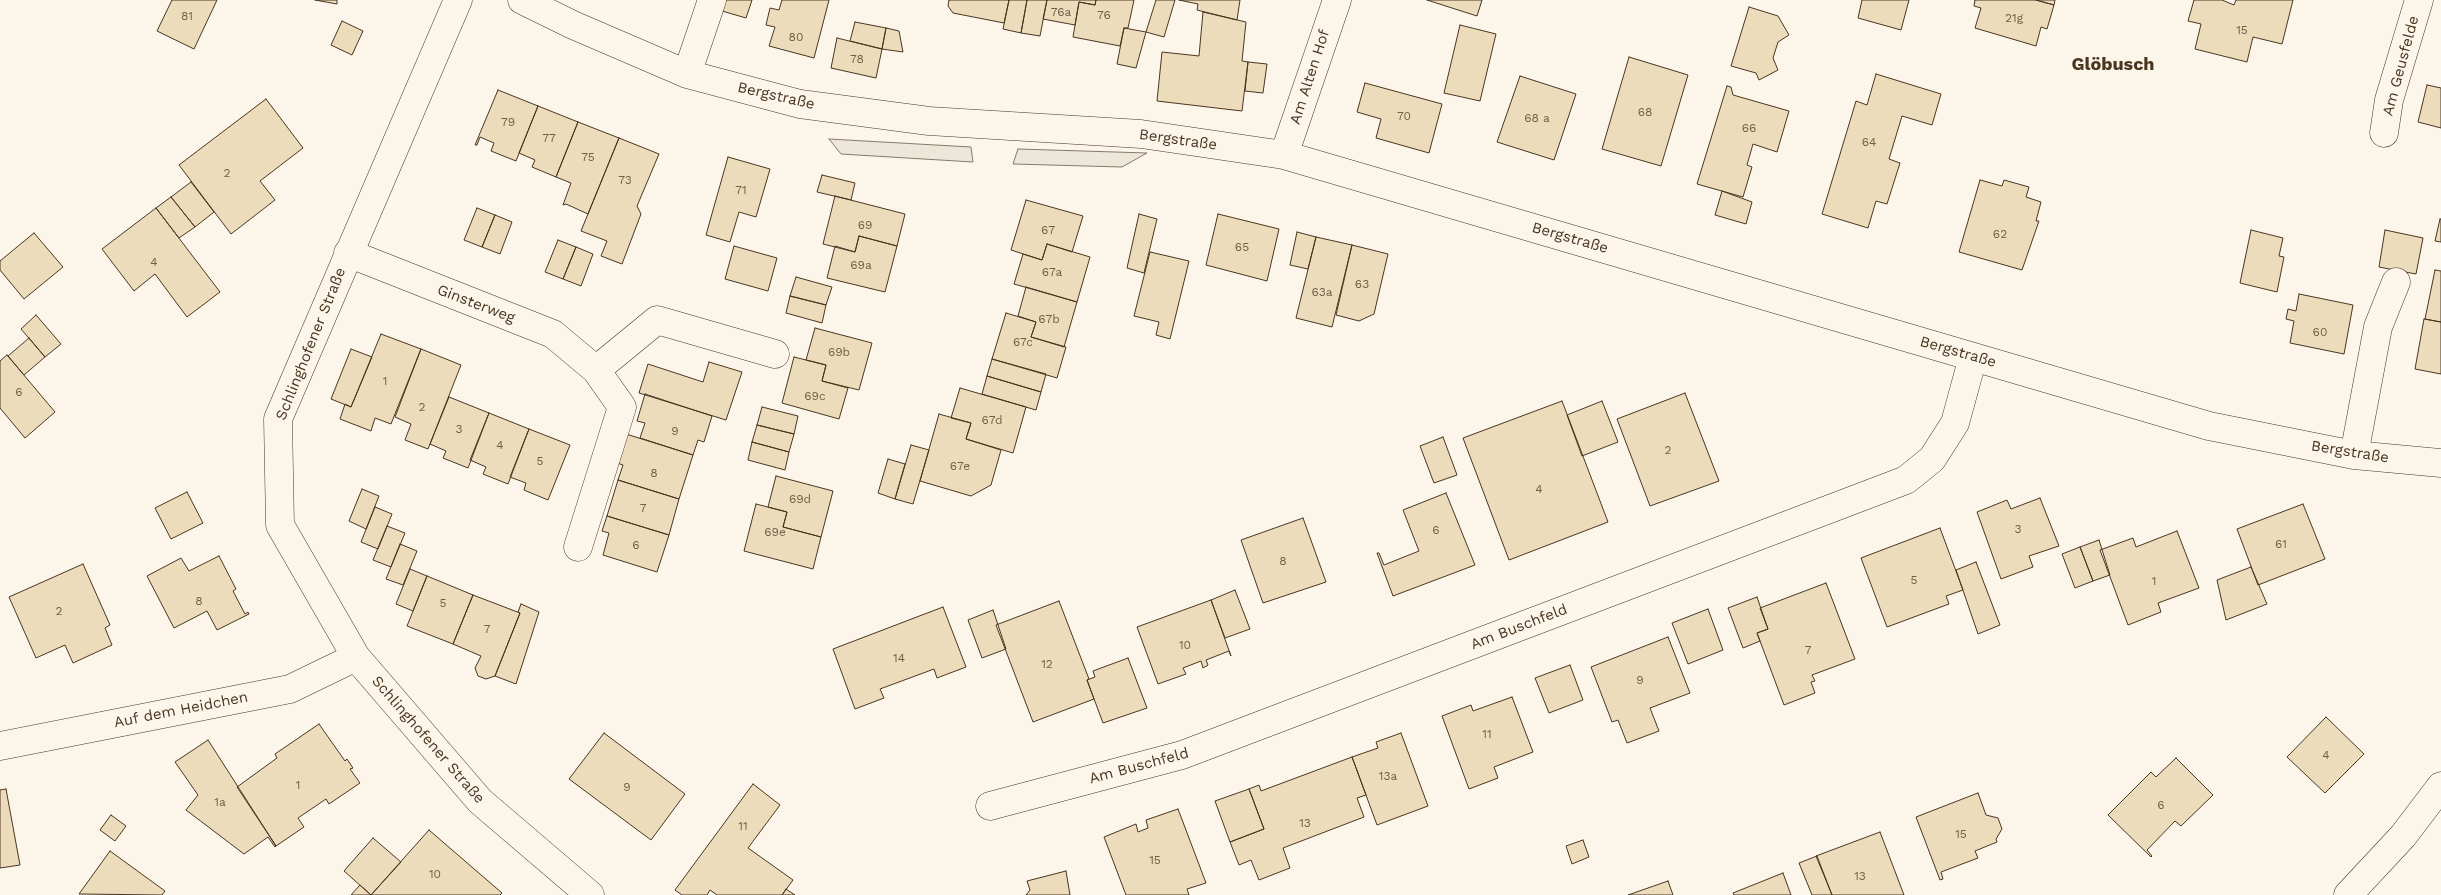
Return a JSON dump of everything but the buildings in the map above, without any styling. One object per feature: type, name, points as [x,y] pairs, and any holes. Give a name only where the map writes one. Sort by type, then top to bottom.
[{"type":"street","name":"Schlinghofener Straße","points":[[458,0],[278,419],[280,525],[356,657],[480,801],[590,895]]},
{"type":"street","name":"Bergstraße","points":[[522,0],[574,25],[687,74],[800,104],[938,122],[1142,134],[1284,155],[2209,426],[2354,455],[2441,463]]},
{"type":"street","points":[[687,74],[712,0]]},
{"type":"street","name":"Am Alten Hof","points":[[1284,155],[1337,0]]},
{"type":"street","name":"Am Geusfelde","points":[[2384,133],[2389,100],[2419,0]]},
{"type":"street","name":"Ginsterweg","points":[[348,253],[553,334],[596,370],[622,407],[578,547]]},
{"type":"street","points":[[2354,455],[2378,327],[2396,282]]},
{"type":"street","points":[[596,370],[657,320],[775,354]]},
{"type":"street","name":"Am Buschfeld","points":[[990,806],[1182,755],[1906,480],[1932,459],[1955,423],[1973,357]]},
{"type":"street","name":"Auf dem Heidchen","points":[[0,746],[290,689],[356,657]]},
{"type":"street","points":[[2348,895],[2403,836],[2441,786]]},
{"type":"shaded area","points":[[829,139],[971,147],[973,162],[841,154]]},
{"type":"shaded area","points":[[1018,149],[1147,153],[1122,167],[1013,164]]},
{"type":"district","name":"Glöbusch","points":[[2113,65]]}]
